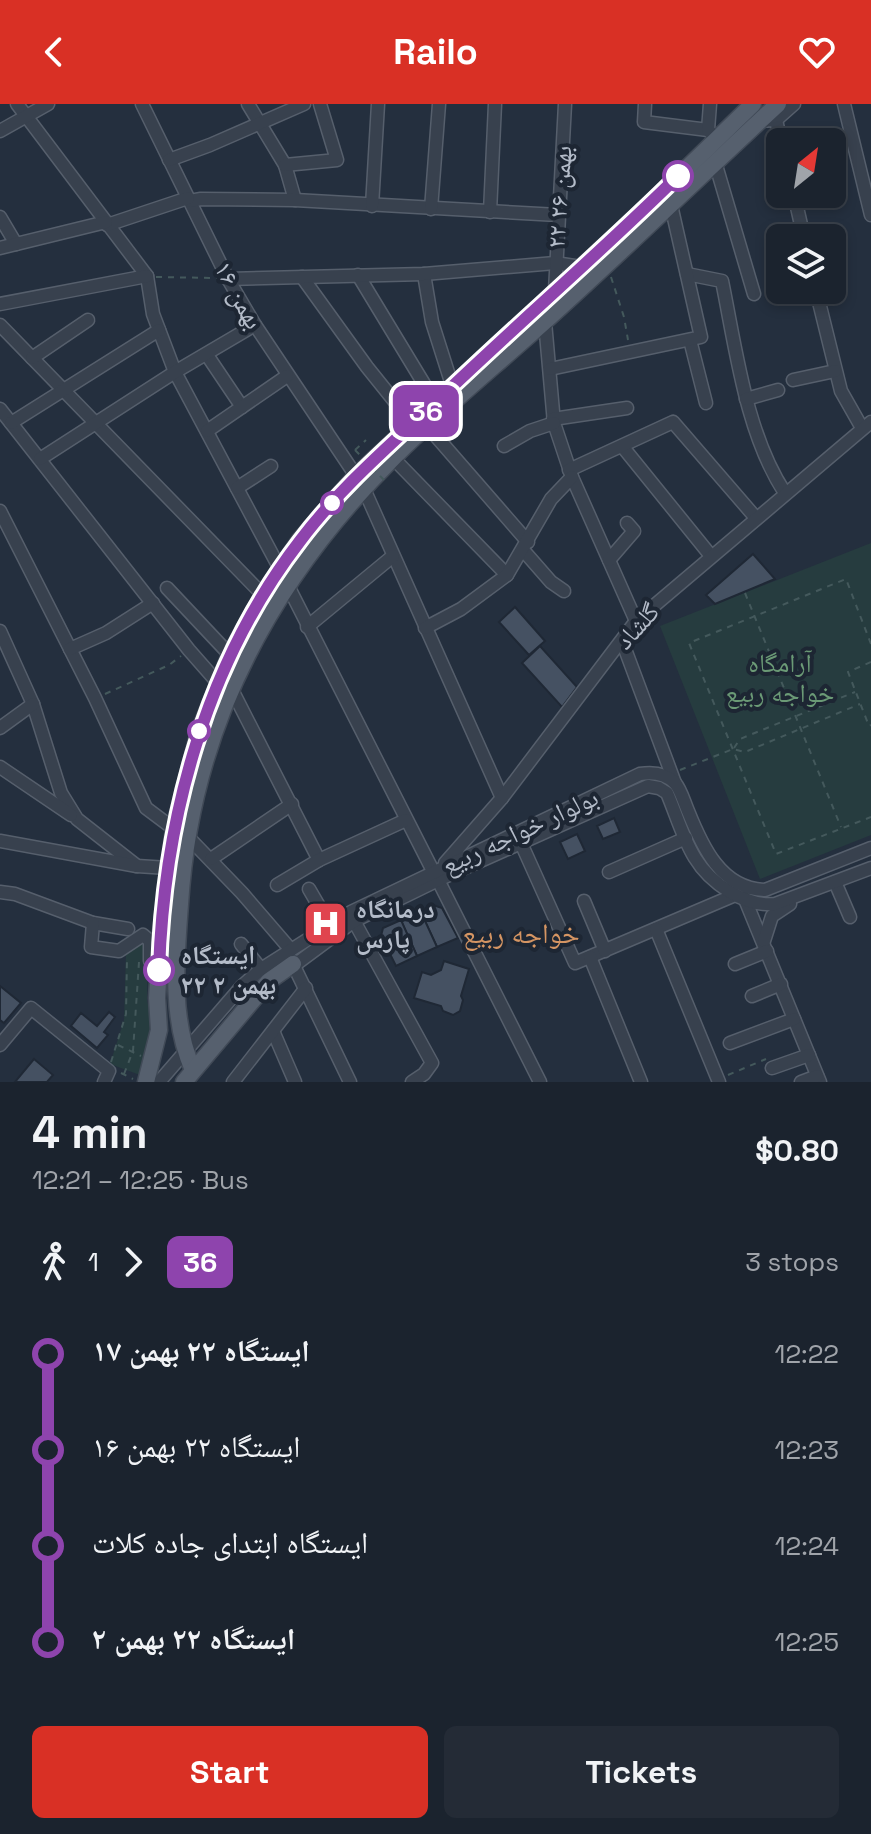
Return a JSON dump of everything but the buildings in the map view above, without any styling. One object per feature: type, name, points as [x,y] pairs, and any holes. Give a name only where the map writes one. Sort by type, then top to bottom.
[{"type":"main road","points":[[360,482],[393,458],[435,402],[452,385],[647,207],[712,134],[753,104]]},
{"type":"main road","points":[[143,1082],[159,1030],[159,968],[168,868],[180,832],[199,732],[284,577],[300,540],[420,425],[545,322],[758,121],[777,112]]},
{"type":"main road","points":[[224,685],[230,655],[263,595],[284,577]]},
{"type":"main road","points":[[180,832],[178,1028],[182,1055],[190,1078]]},
{"type":"main road","points":[[190,1078],[292,957]]},
{"type":"main road","points":[[159,1030],[182,1055]]},
{"type":"street","points":[[17,104],[147,276],[153,314],[175,372],[284,577],[406,820],[437,873],[540,1082]]},
{"type":"street","points":[[0,131],[48,104]]},
{"type":"street","name":"بهمن ۱۶","points":[[142,104],[228,279],[287,376],[360,482],[502,798]]},
{"type":"street","points":[[248,104],[285,165],[295,200]]},
{"type":"street","points":[[169,160],[304,104]]},
{"type":"street","points":[[285,165],[337,160],[320,104]]},
{"type":"street","points":[[372,206],[378,104]]},
{"type":"street","points":[[431,209],[439,104]]},
{"type":"street","points":[[490,212],[495,104]]},
{"type":"street","name":"۲۲ بهمن ۲۶","points":[[565,104],[555,263],[581,267]]},
{"type":"street","points":[[645,104],[644,122],[712,134],[710,104]]},
{"type":"street","points":[[777,112],[794,104]]},
{"type":"street","points":[[844,104],[871,215]]},
{"type":"street","points":[[715,162],[754,294]]},
{"type":"street","points":[[0,248],[201,199],[295,200],[558,215]]},
{"type":"street","points":[[671,205],[687,274],[706,403]]},
{"type":"street","points":[[0,217],[16,244]]},
{"type":"street","points":[[228,279],[424,274],[555,263],[555,291]]},
{"type":"street","points":[[424,274],[432,322],[452,385]]},
{"type":"street","points":[[687,274],[722,281],[746,399],[777,481],[785,493]]},
{"type":"street","points":[[358,275],[435,402]]},
{"type":"street","points":[[0,304],[147,276]]},
{"type":"street","points":[[302,277],[367,367],[526,546],[551,582],[564,591]]},
{"type":"street","points":[[819,304],[841,391],[867,425]]},
{"type":"street","points":[[32,358],[88,320]]},
{"type":"street","points":[[545,322],[554,421],[571,474],[636,621]]},
{"type":"street","points":[[0,325],[263,595]]},
{"type":"street","points":[[40,459],[175,372],[255,325]]},
{"type":"street","points":[[11,423],[159,330]]},
{"type":"street","points":[[550,369],[696,339]]},
{"type":"street","points":[[207,355],[242,407]]},
{"type":"street","points":[[793,380],[835,371]]},
{"type":"street","points":[[207,431],[287,376]]},
{"type":"street","points":[[746,399],[778,390]]},
{"type":"street","points":[[504,446],[554,421],[627,408]]},
{"type":"street","points":[[0,409],[189,650],[224,685],[292,804],[319,860]]},
{"type":"street","points":[[425,628],[461,609],[507,575],[551,499],[571,474],[673,422],[756,518]]},
{"type":"street","name":"گلشاد","points":[[437,873],[502,798],[636,621],[867,425]]},
{"type":"street","points":[[622,446],[711,556]]},
{"type":"street","points":[[393,458],[507,575]]},
{"type":"street","points":[[237,488],[271,466]]},
{"type":"street","points":[[0,511],[95,698],[146,808],[211,859],[292,957],[350,1082]]},
{"type":"street","points":[[609,560],[634,531],[627,523]]},
{"type":"street","points":[[307,627],[393,556]]},
{"type":"street","points":[[167,588],[230,655]]},
{"type":"street","points":[[70,649],[106,633],[153,603]]},
{"type":"street","points":[[0,631],[33,704],[61,793],[77,819]]},
{"type":"street","points":[[622,641],[705,853],[734,880],[781,984],[818,1079],[801,1082]]},
{"type":"street","points":[[0,728],[33,704]]},
{"type":"street","points":[[0,767],[77,819],[137,866]]},
{"type":"street","name":"بولوار خواجه ربیع","points":[[292,957],[351,912],[640,774],[657,773],[674,778]]},
{"type":"street","name":"بولوار خواجه ربیع","points":[[159,1082],[242,986],[261,969],[292,957],[437,873],[521,843],[652,786],[667,793],[695,860],[742,894]]},
{"type":"street","points":[[211,859],[292,804]]},
{"type":"street","points":[[277,885],[319,860],[406,820]]},
{"type":"street","points":[[609,872],[686,838]]},
{"type":"street","points":[[0,841],[137,866],[168,868]]},
{"type":"street","points":[[521,843],[575,963],[742,894],[765,890],[871,848]]},
{"type":"street","points":[[742,894],[775,904],[871,868]]},
{"type":"street","points":[[835,882],[850,917]]},
{"type":"street","points":[[309,889],[330,925]]},
{"type":"street","points":[[765,946],[766,928],[772,916],[816,889]]},
{"type":"street","points":[[0,892],[15,894],[93,923],[128,929]]},
{"type":"street","points":[[584,901],[605,951]]},
{"type":"street","points":[[354,921],[429,1073],[412,1082]]},
{"type":"street","points":[[93,923],[91,947],[119,951],[138,936],[147,936],[150,961],[159,968]]},
{"type":"street","points":[[656,929],[718,1080]]},
{"type":"street","points":[[241,944],[261,969]]},
{"type":"street","points":[[735,964],[765,946]]},
{"type":"street","points":[[590,957],[641,1082]]},
{"type":"street","points":[[752,996],[781,984]]},
{"type":"street","points":[[238,1079],[306,988]]},
{"type":"street","points":[[0,1045],[31,1008],[106,1076]]},
{"type":"street","points":[[730,1043],[794,1019]]},
{"type":"street","points":[[273,1031],[295,1082]]},
{"type":"street","points":[[774,1062],[809,1055]]},
{"type":"path","points":[[607,264],[624,317],[630,353]]},
{"type":"path","points":[[147,276],[228,279]]},
{"type":"path","points":[[366,440],[355,450],[384,480]]},
{"type":"path","points":[[871,644],[846,579],[689,643],[776,854],[871,817]]},
{"type":"path","points":[[745,593],[842,829]]},
{"type":"path","points":[[95,698],[169,665],[189,650]]},
{"type":"path","points":[[871,662],[848,672],[871,725]]},
{"type":"path","points":[[674,778],[733,749],[740,739],[855,692]]},
{"type":"path","points":[[733,749],[745,752],[860,704]]},
{"type":"path","points":[[106,1076],[126,1014],[127,945]]},
{"type":"path","points":[[124,1075],[133,1051],[139,955]]},
{"type":"path","points":[[126,1014],[135,1013]]},
{"type":"path","points":[[117,1044],[151,1062]]},
{"type":"path","points":[[718,1080],[774,1062]]},
{"type":"path","points":[[106,1076],[114,1070],[143,1082]]},
{"type":"green space","name":"آرامگاه خواجه ربیع","points":[[871,543],[871,835],[760,879],[660,626]]},
{"type":"green space","points":[[141,937],[148,940],[147,1001],[155,1031],[140,1075],[110,1064],[124,1020],[126,953]]},
{"type":"bus line","name":"36","points":[[159,970],[174,829],[199,732],[230,655],[263,595],[300,540],[356,476],[678,176]]},
{"type":"place","name":"درمانگاه پارس","points":[[325,924]]},
{"type":"place","name":"ایستگاه ۲۲ بهمن ۲","points":[[159,970]]},
{"type":"district","name":"خواجه ربیع","points":[[521,933]]}]
